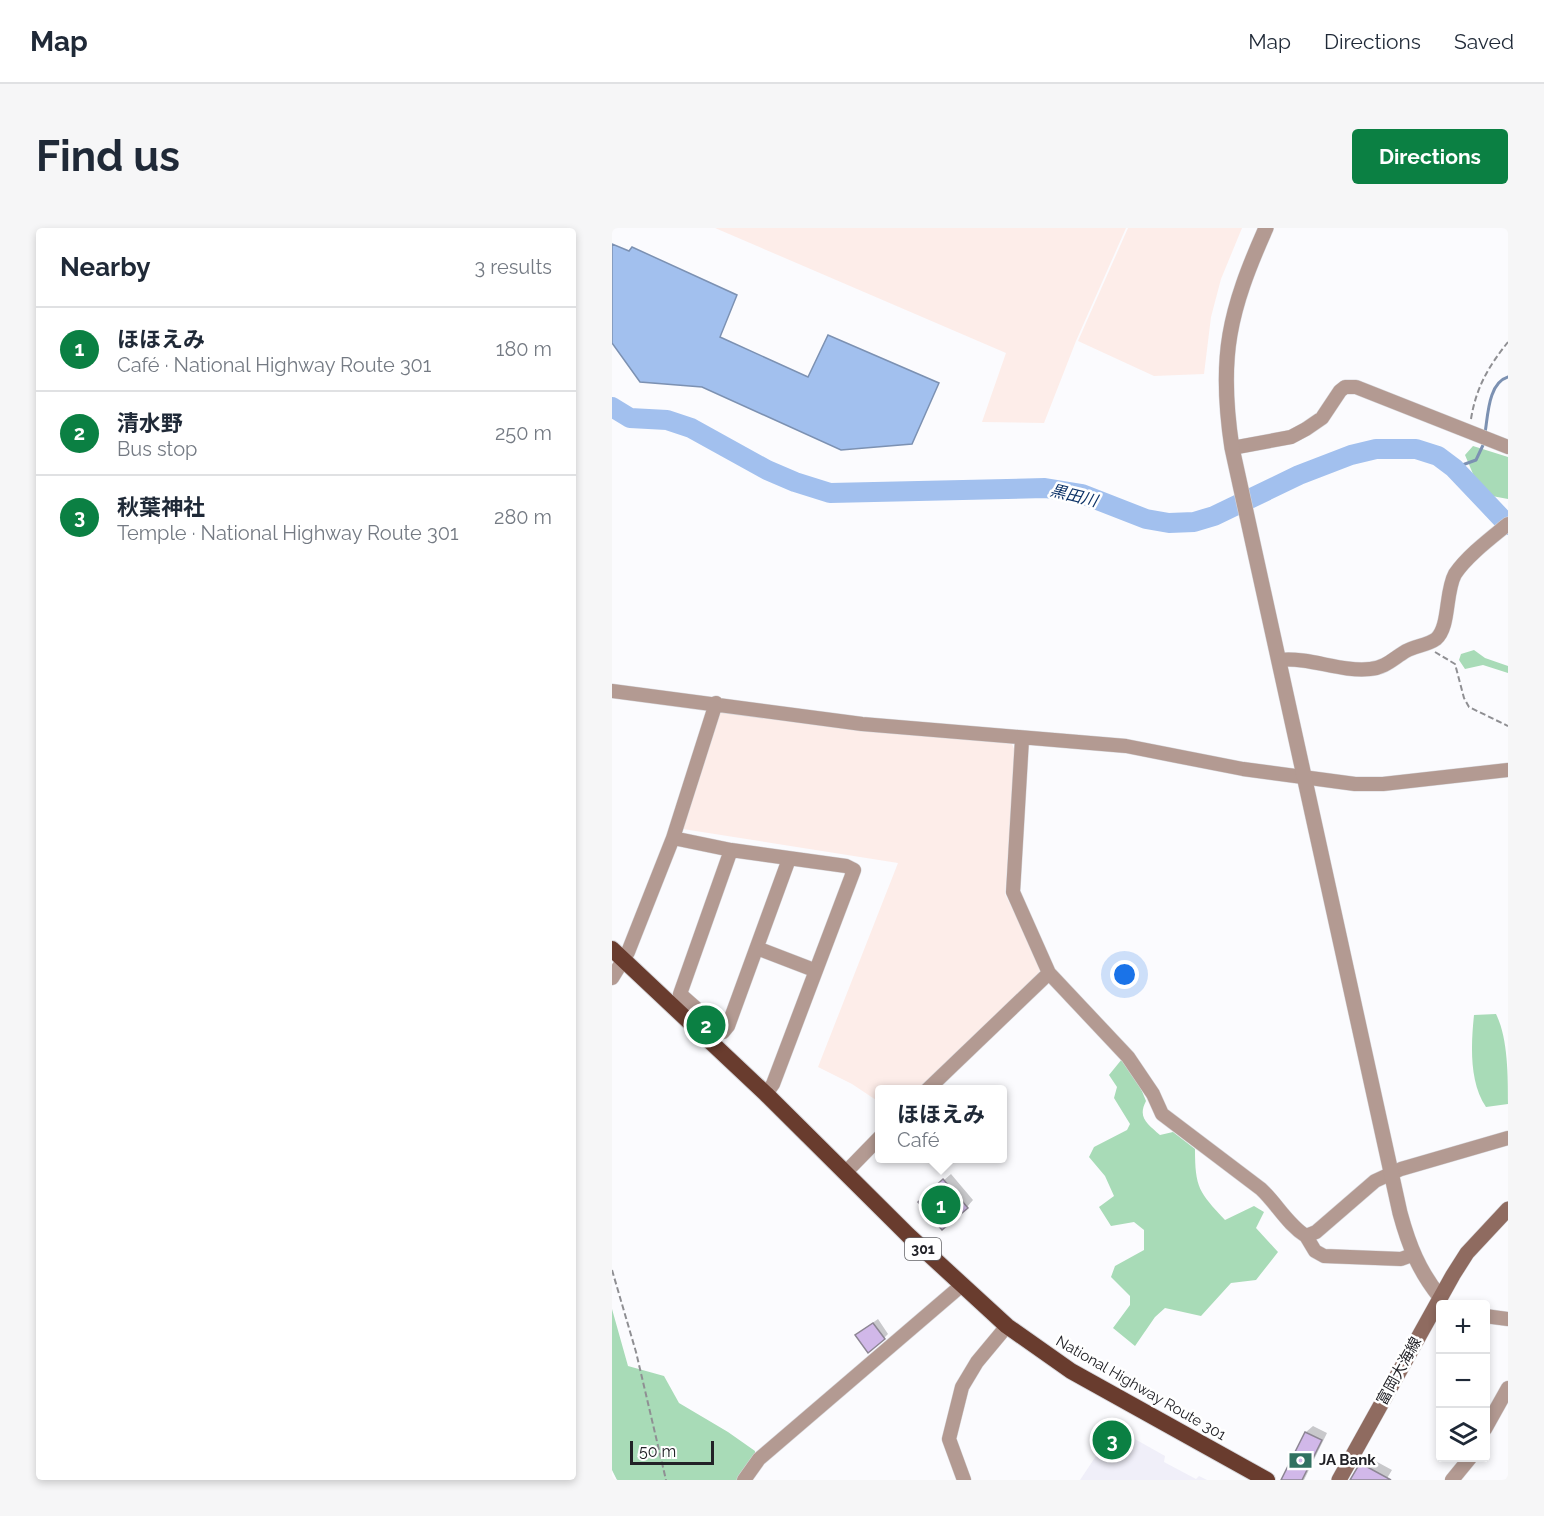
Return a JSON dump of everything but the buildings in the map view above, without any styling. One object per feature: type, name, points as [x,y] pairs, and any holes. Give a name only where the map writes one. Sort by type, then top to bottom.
[{"type":"highway","name":"National Highway Route 301","points":[[618,955],[1007,1326],[1071,1371],[1267,1480]]},
{"type":"main road","name":"富岡大海線","points":[[1444,1300],[1467,1253],[1508,1209]]},
{"type":"main road","name":"富岡大海線","points":[[1339,1480],[1436,1315]]},
{"type":"street","points":[[1266,228],[1239,292],[1231,325],[1224,371],[1225,405],[1232,448],[1412,1255],[1443,1300]]},
{"type":"street","points":[[1232,448],[1291,437],[1306,429],[1322,418],[1345,387],[1371,391],[1508,447]]},
{"type":"street","points":[[1280,660],[1290,659],[1340,668],[1371,669],[1389,664],[1413,647],[1431,641],[1441,632],[1450,585],[1457,571],[1504,527]]},
{"type":"street","points":[[612,691],[862,724],[1126,746],[1243,769],[1355,784],[1508,770]]},
{"type":"street","points":[[612,978],[618,955],[672,838],[714,716],[716,703]]},
{"type":"street","points":[[1022,739],[1013,892],[1016,904],[1049,973],[1128,1057],[1153,1094],[1162,1114],[1274,1200],[1296,1230],[1306,1236],[1315,1251],[1324,1257],[1401,1259],[1412,1255]]},
{"type":"street","points":[[672,838],[731,850],[846,866],[854,870],[814,969],[773,1084],[766,1094]]},
{"type":"street","points":[[731,850],[680,994],[723,1032],[728,1026],[789,859]]},
{"type":"street","points":[[757,948],[814,969]]},
{"type":"street","points":[[931,1085],[1049,973]]},
{"type":"street","points":[[1306,1236],[1336,1217],[1375,1181],[1439,1156],[1508,1138]]},
{"type":"street","points":[[845,1173],[875,1141]]},
{"type":"street","points":[[744,1480],[759,1459],[962,1285]]},
{"type":"street","points":[[1490,1317],[1508,1319]]},
{"type":"street","points":[[964,1480],[949,1439],[962,1387],[976,1362],[1007,1326]]},
{"type":"street","points":[[1490,1420],[1508,1388]]},
{"type":"street","points":[[1452,1480],[1467,1462]]},
{"type":"path","points":[[1471,432],[1479,385],[1488,368],[1508,342]]},
{"type":"path","points":[[1431,641],[1437,654],[1455,664],[1464,698],[1469,707],[1508,726]]},
{"type":"path","points":[[612,1270],[636,1352],[666,1480]]},
{"type":"shaded area","points":[[715,228],[1126,228],[1076,341],[1044,423],[982,422],[1006,353]]},
{"type":"shaded area","points":[[1128,228],[1242,228],[1221,279],[1211,317],[1204,374],[1154,376],[1078,341]]},
{"type":"shaded area","points":[[721,706],[1012,744],[1015,751],[1005,894],[1041,967],[1038,975],[925,1085],[875,1085],[875,1099],[852,1084],[818,1067],[898,863],[683,829]]},
{"type":"shaded area","points":[[1126,1434],[1165,1456],[1164,1462],[1196,1479],[1199,1476],[1207,1480],[1080,1480],[1106,1441]]},
{"type":"green space","points":[[1473,446],[1508,457],[1508,499],[1492,496],[1476,481],[1465,455]]},
{"type":"green space","points":[[1474,650],[1485,658],[1508,666],[1508,673],[1483,665],[1465,669],[1459,660],[1461,654]]},
{"type":"green space","points":[[1496,1014],[1505,1046],[1508,1104],[1486,1107],[1480,1097],[1472,1062],[1474,1015]]},
{"type":"green space","points":[[1122,1059],[1137,1079],[1146,1101],[1143,1116],[1148,1124],[1160,1135],[1173,1132],[1195,1149],[1196,1173],[1200,1189],[1209,1203],[1225,1220],[1254,1206],[1264,1212],[1256,1228],[1278,1252],[1256,1280],[1231,1283],[1201,1316],[1165,1308],[1155,1317],[1135,1346],[1113,1328],[1130,1305],[1130,1296],[1111,1277],[1115,1266],[1144,1250],[1144,1230],[1134,1222],[1111,1226],[1099,1207],[1114,1196],[1105,1176],[1089,1157],[1094,1147],[1127,1130],[1130,1124],[1114,1098],[1117,1087],[1109,1075]]},
{"type":"green space","points":[[612,1309],[628,1366],[664,1376],[679,1403],[755,1451],[755,1472],[750,1480],[617,1480],[612,1470]]},
{"type":"water","points":[[612,244],[629,251],[632,247],[737,295],[720,337],[808,377],[828,335],[939,383],[912,444],[841,450],[702,387],[640,382],[612,343]]},
{"type":"waterway","points":[[1485,433],[1493,393],[1501,380],[1508,377]]},
{"type":"waterway","name":"黒田川","points":[[612,407],[630,418],[667,420],[691,428],[767,470],[830,493],[1045,488],[1082,494],[1146,519],[1169,523],[1194,522],[1214,516],[1299,475],[1351,455],[1376,449],[1416,449],[1438,456],[1454,468],[1508,525]]},
{"type":"waterway","points":[[1454,468],[1476,460],[1484,443]]},
{"type":"place","name":"清水野","points":[[706,1025]]},
{"type":"place","name":"ほほえみ","points":[[941,1205]]},
{"type":"place","name":"秋葉神社","points":[[1112,1440]]},
{"type":"place","name":"JA Bank","points":[[1301,1460]]}]
